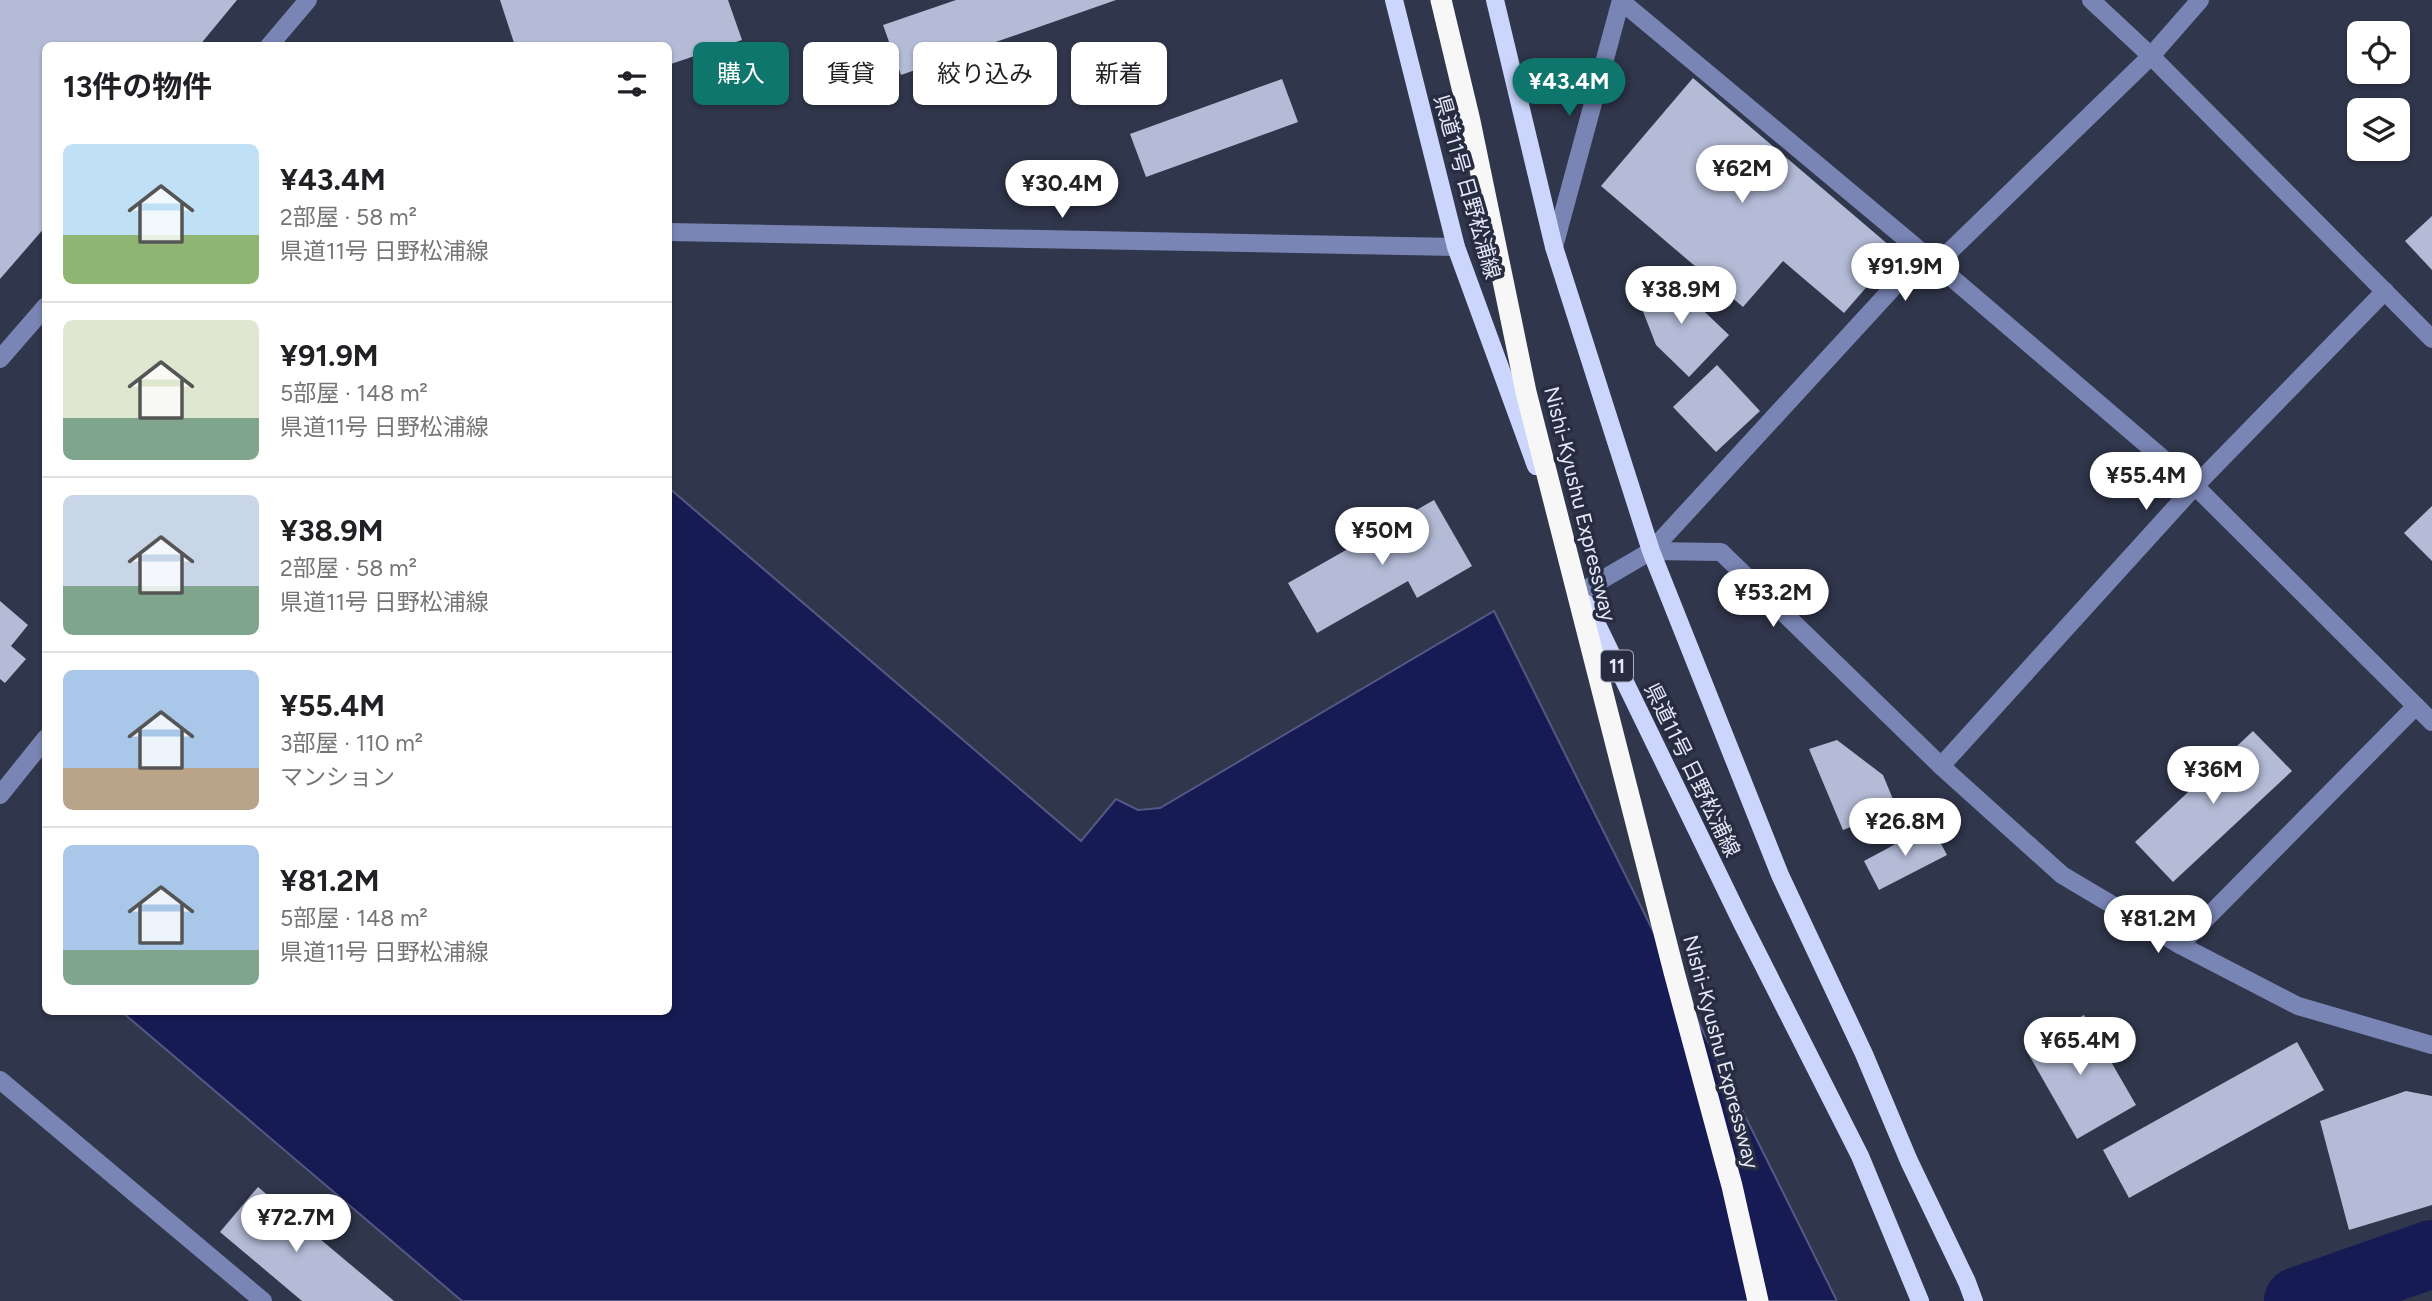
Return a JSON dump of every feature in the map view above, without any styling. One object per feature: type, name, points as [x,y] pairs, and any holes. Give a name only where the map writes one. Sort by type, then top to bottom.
[{"type":"highway","name":"Nishi-Kyushu Expressway","points":[[1441,0],[1470,121],[1526,392],[1674,972],[1732,1186],[1758,1301]]},
{"type":"main road","name":"県道11号 日野松浦線","points":[[1394,0],[1456,247],[1581,592],[1702,843],[1860,1156],[1920,1301]]},
{"type":"main road","name":"県道11号 日野松浦線","points":[[1495,0],[1554,247],[1651,551],[1780,875],[1864,1054],[1909,1161],[1967,1282],[1973,1301]]},
{"type":"street","points":[[272,42],[308,0]]},
{"type":"street","points":[[2091,0],[2151,56],[2432,339]]},
{"type":"street","points":[[1924,254],[1945,256],[2151,56],[2200,0]]},
{"type":"street","points":[[1554,247],[1621,1],[1924,254],[2195,486],[2432,722]]},
{"type":"street","points":[[672,232],[1456,247]]},
{"type":"street","points":[[1581,592],[1651,551],[1924,254]]},
{"type":"street","points":[[1941,766],[2195,486],[2385,291]]},
{"type":"street","points":[[0,359],[42,311]]},
{"type":"street","points":[[1651,551],[1721,552],[1941,766],[2062,875],[2180,945],[2298,1006],[2432,1045]]},
{"type":"street","points":[[2180,945],[2416,706]]},
{"type":"street","points":[[0,795],[42,743]]},
{"type":"street","points":[[0,1080],[263,1301]]},
{"type":"shaded area","points":[[672,491],[1081,841],[1116,799],[1138,810],[1160,808],[1494,611],[1837,1301],[462,1301],[126,1015],[672,1015]]},
{"type":"building","points":[[0,0],[237,0],[202,42],[42,42],[42,231],[0,279]]},
{"type":"building","points":[[500,0],[728,0],[742,40],[693,42],[693,57],[672,64],[672,42],[514,42]]},
{"type":"building","points":[[956,0],[1116,0],[996,42],[913,42],[913,71],[901,75],[899,42],[889,42],[883,25]]},
{"type":"building","points":[[1693,78],[1897,252],[1844,313],[1783,261],[1743,307],[1601,186]]},
{"type":"building","points":[[1282,79],[1298,122],[1146,177],[1130,134]]},
{"type":"building","points":[[2432,216],[2432,270],[2405,241]]},
{"type":"building","points":[[1666,275],[1729,335],[1689,377],[1656,345],[1639,301]]},
{"type":"building","points":[[1717,365],[1760,411],[1716,452],[1673,407]]},
{"type":"building","points":[[1434,500],[1472,566],[1417,598],[1408,581],[1317,633],[1288,583]]},
{"type":"building","points":[[2432,506],[2432,561],[2404,533]]},
{"type":"building","points":[[0,601],[28,625],[11,646],[26,659],[5,683],[0,679]]},
{"type":"building","points":[[2253,731],[2292,771],[2173,882],[2135,842]]},
{"type":"building","points":[[1837,740],[1883,775],[1897,809],[1843,830],[1809,749]]},
{"type":"building","points":[[1931,825],[1947,855],[1879,890],[1864,861]]},
{"type":"building","points":[[2084,1015],[2136,1105],[2077,1139],[2025,1048]]},
{"type":"building","points":[[2297,1042],[2324,1090],[2129,1198],[2103,1150]]},
{"type":"building","points":[[2406,1091],[2432,1096],[2432,1205],[2349,1230],[2320,1121]]},
{"type":"building","points":[[258,1187],[394,1301],[302,1301],[220,1232]]},
{"type":"waterway","points":[[2298,1301],[2432,1254]]}]
